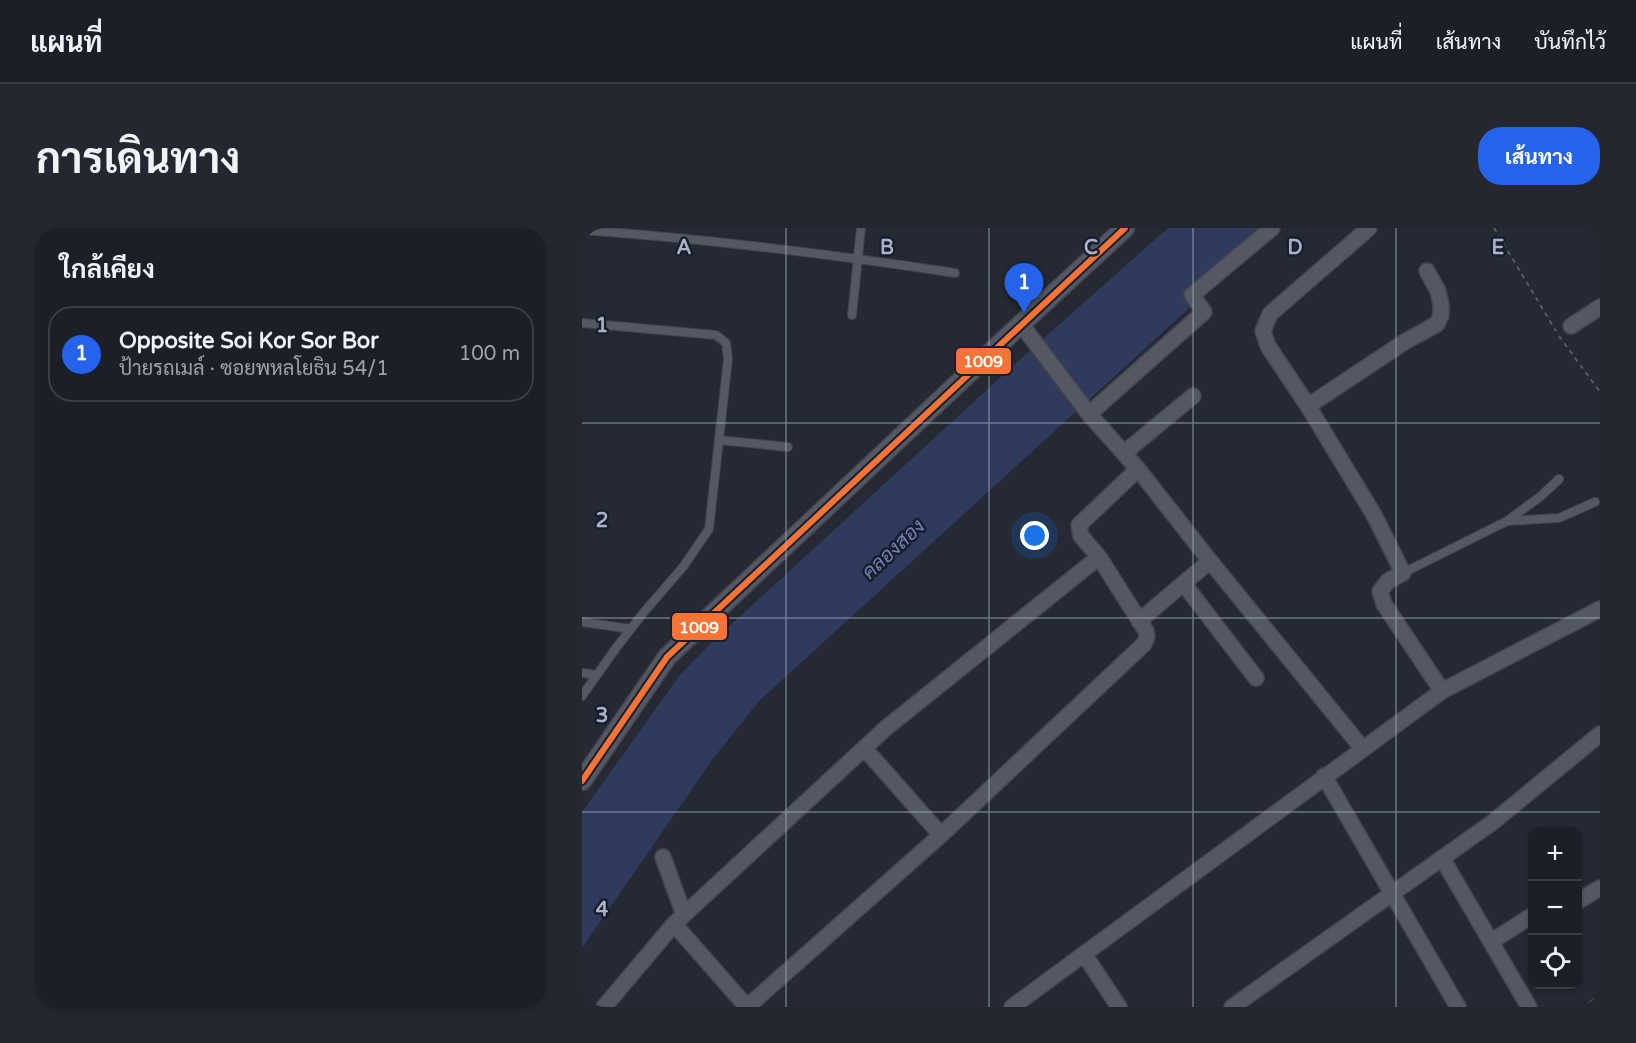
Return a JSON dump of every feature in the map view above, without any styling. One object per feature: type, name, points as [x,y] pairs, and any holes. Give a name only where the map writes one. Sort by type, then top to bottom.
[{"type":"street","points":[[582,781],[667,657],[1026,331],[1125,228]]},
{"type":"street","points":[[1089,414],[1204,312],[1192,295],[1272,228]]},
{"type":"street","points":[[1369,228],[1270,314],[1263,331],[1268,346],[1308,406],[1374,514],[1402,573],[1388,581],[1380,591],[1384,604],[1442,691]]},
{"type":"street","points":[[1308,406],[1406,340],[1437,324],[1441,315],[1441,305],[1438,291],[1427,271]]},
{"type":"street","points":[[1571,326],[1600,307]]},
{"type":"street","points":[[1026,331],[1089,414],[1138,469],[1364,749]]},
{"type":"street","points":[[1124,453],[1194,396]]},
{"type":"street","points":[[663,857],[679,920],[747,1007],[941,835],[1137,652],[1147,637],[1146,631],[1099,557],[1081,536],[1078,525],[1138,469]]},
{"type":"street","points":[[604,1007],[679,920],[886,728],[1099,557]]},
{"type":"street","points":[[1139,621],[1210,561]]},
{"type":"street","points":[[1184,584],[1256,678]]},
{"type":"street","points":[[1012,1007],[1442,691],[1600,609]]},
{"type":"street","points":[[1232,1007],[1493,822],[1600,734]]},
{"type":"street","points":[[864,748],[941,835]]},
{"type":"street","points":[[1324,776],[1458,1007]]},
{"type":"street","points":[[1442,858],[1529,1007]]},
{"type":"street","points":[[1582,899],[1600,888]]},
{"type":"street","points":[[1492,941],[1528,918]]},
{"type":"street","points":[[1084,954],[1119,1007]]},
{"type":"lane","points":[[852,315],[861,228]]},
{"type":"lane","points":[[582,230],[652,232],[858,258],[954,273]]},
{"type":"lane","points":[[582,323],[716,335],[726,343],[728,359],[709,529],[683,567],[631,629],[582,696]]},
{"type":"lane","points":[[719,440],[788,447]]},
{"type":"lane","points":[[1402,573],[1507,521],[1559,478]]},
{"type":"lane","points":[[1507,521],[1559,518],[1595,502]]},
{"type":"lane","points":[[582,622],[631,629]]},
{"type":"lane","points":[[582,673],[597,675]]},
{"type":"path","points":[[1494,228],[1565,346],[1600,392]]},
{"type":"water","name":"คลองสอง","points":[[1168,228],[1277,228],[759,701],[712,760],[582,948],[582,812],[679,676],[712,642],[1015,364]]},
{"type":"transit line","name":"1009","points":[[582,781],[667,657],[1125,228]]},
{"type":"place","name":"Opposite Soi Kor Sor Bor","points":[[1024,313]]}]
